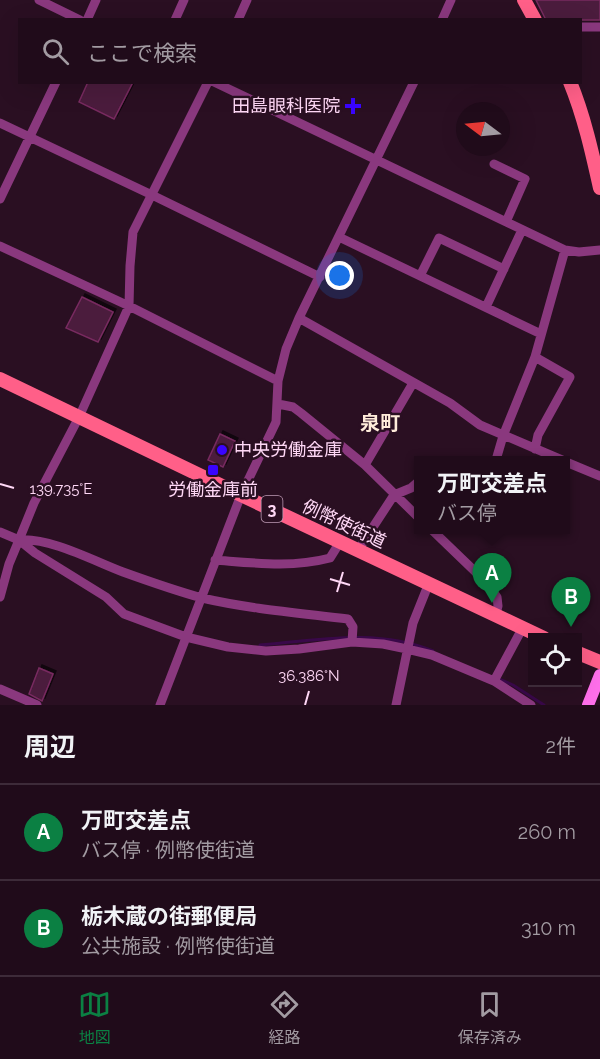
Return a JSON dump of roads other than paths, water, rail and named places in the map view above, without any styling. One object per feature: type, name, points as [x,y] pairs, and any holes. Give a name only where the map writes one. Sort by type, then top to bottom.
[{"type":"main road","points":[[524,0],[535,18]]},
{"type":"main road","points":[[571,84],[582,113],[600,188]]},
{"type":"main road","name":"例幣使街道","points":[[0,379],[534,633]]},
{"type":"main road","points":[[582,655],[600,662]]},
{"type":"street","points":[[39,0],[76,18]]},
{"type":"street","points":[[88,18],[96,0]]},
{"type":"street","points":[[176,18],[184,0]]},
{"type":"street","points":[[239,18],[247,0]]},
{"type":"street","points":[[443,18],[451,0]]},
{"type":"street","points":[[582,27],[600,27]]},
{"type":"street","points":[[0,199],[55,84]]},
{"type":"street","points":[[0,597],[9,564],[34,503],[80,417],[129,306],[133,232],[207,84]]},
{"type":"street","points":[[218,84],[565,250],[579,252],[600,250]]},
{"type":"street","points":[[160,705],[241,495],[276,422],[278,381],[286,349],[413,84]]},
{"type":"street","points":[[0,123],[320,277]]},
{"type":"street","points":[[494,164],[525,179],[506,222]]},
{"type":"street","points":[[486,308],[522,230]]},
{"type":"street","points":[[339,237],[541,334]]},
{"type":"street","points":[[420,276],[439,238],[504,269]]},
{"type":"street","points":[[0,246],[129,306],[278,381]]},
{"type":"street","points":[[497,456],[535,357],[565,250]]},
{"type":"street","points":[[299,318],[450,403],[480,425],[552,456]]},
{"type":"street","points":[[535,357],[570,377],[538,435],[535,449]]},
{"type":"street","points":[[365,465],[413,383]]},
{"type":"street","points":[[278,404],[293,407],[301,412],[365,465],[414,513]]},
{"type":"street","points":[[570,464],[600,476]]},
{"type":"street","points":[[358,550],[394,495],[414,485]]},
{"type":"street","points":[[0,532],[19,540],[35,553],[106,597],[124,614],[186,637],[266,651],[352,642],[382,644],[432,655],[494,681],[531,705]]},
{"type":"street","points":[[436,534],[487,583],[497,597],[496,614]]},
{"type":"street","points":[[19,540],[27,539],[62,548],[125,573],[201,597],[253,607],[348,619],[353,627],[352,642]]},
{"type":"street","points":[[215,560],[281,565],[316,562],[330,558],[340,542]]},
{"type":"street","points":[[396,705],[413,623],[429,583]]},
{"type":"street","points":[[494,681],[523,627]]},
{"type":"street","points":[[588,705],[600,675]]},
{"type":"street","points":[[0,689],[37,705]]},
{"type":"waterway","points":[[260,645],[325,639],[369,638],[412,644],[433,651]]},
{"type":"waterway","points":[[497,678],[513,685],[544,705]]},
{"type":"place","name":"田島眼科医院","points":[[353,106]]},
{"type":"place","name":"中央労働金庫","points":[[222,450]]},
{"type":"place","name":"労働金庫前","points":[[213,470]]},
{"type":"place","name":"万町交差点","points":[[492,603]]},
{"type":"place","name":"栃木蔵の街郵便局","points":[[571,627]]},
{"type":"district","name":"泉町","points":[[380,423]]}]
